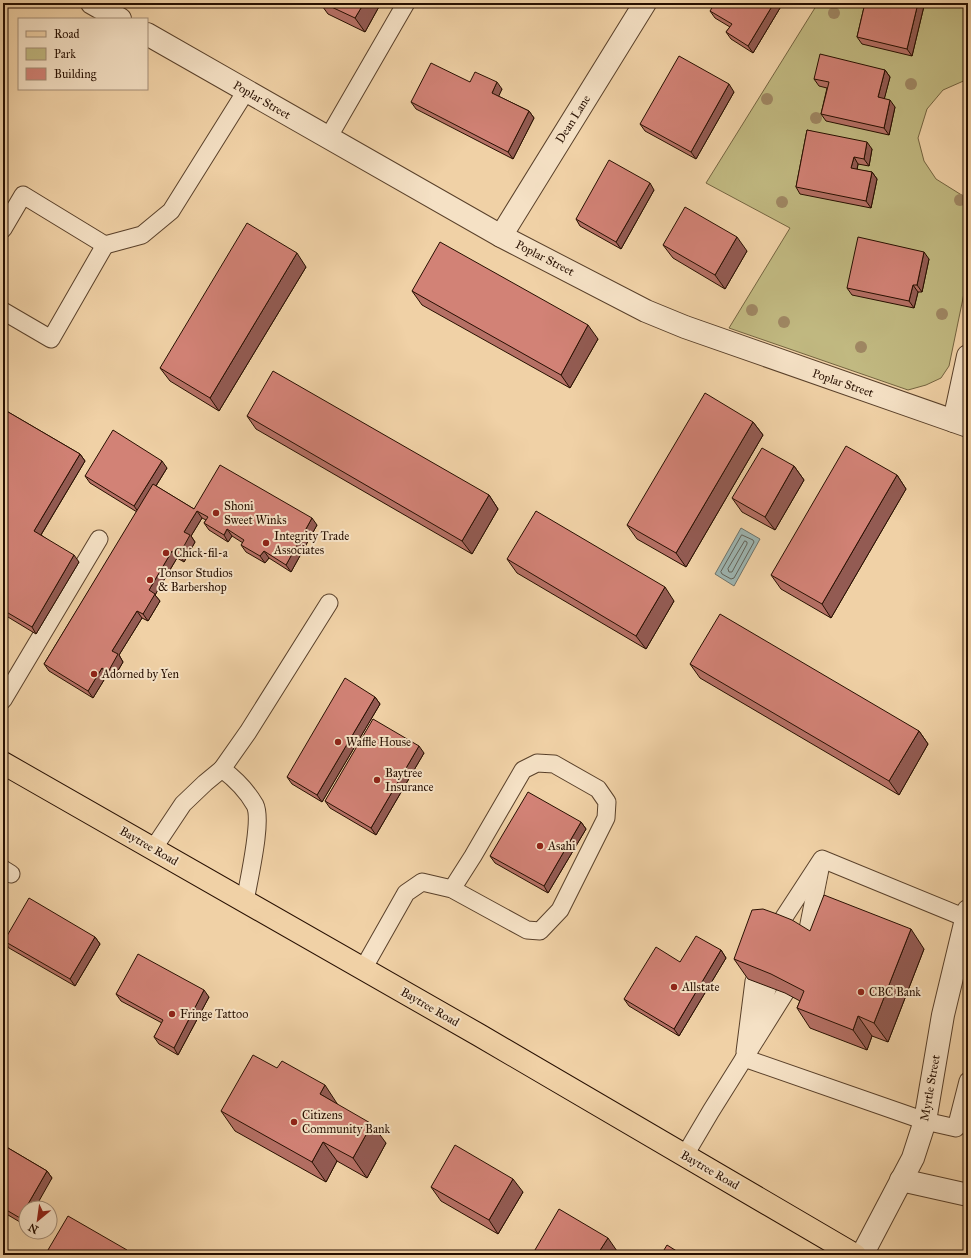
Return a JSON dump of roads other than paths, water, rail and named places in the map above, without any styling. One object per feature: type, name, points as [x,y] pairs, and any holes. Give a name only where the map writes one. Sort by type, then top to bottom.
[{"type":"main road","name":"Baytree Road","points":[[3,763],[363,969],[855,1255]]},
{"type":"street","points":[[92,3],[118,18]]},
{"type":"street","name":"Dean Lane","points":[[501,236],[644,3]]},
{"type":"street","name":"Poplar Street","points":[[148,35],[501,236],[646,311],[684,327],[961,424]]},
{"type":"street","points":[[961,424],[968,356]]},
{"type":"street","name":"Myrtle Street","points":[[862,1255],[913,1158],[925,1121],[943,1015],[967,916]]},
{"type":"street","points":[[901,1180],[968,1195]]},
{"type":"lane","points":[[328,138],[406,3]]},
{"type":"lane","points":[[3,311],[51,339],[105,245],[142,235],[171,211],[246,91]]},
{"type":"lane","points":[[3,229],[23,195],[105,245]]},
{"type":"lane","points":[[3,700],[99,539]]},
{"type":"lane","points":[[153,849],[183,804],[222,769],[248,732],[329,603]]},
{"type":"lane","points":[[363,969],[406,893],[422,882],[452,889],[527,930],[540,931],[560,910],[606,818],[607,802],[598,790],[554,764],[536,763],[523,770],[452,889]]},
{"type":"lane","points":[[222,769],[236,779],[255,806],[258,824],[245,902]]},
{"type":"lane","points":[[822,859],[967,916]]},
{"type":"lane","points":[[822,859],[791,934],[822,859]]},
{"type":"lane","points":[[744,1058],[761,984]]},
{"type":"lane","points":[[685,1155],[785,993]]},
{"type":"lane","points":[[744,1058],[925,1121],[956,1128],[968,1081]]},
{"type":"water","points":[[741,528],[760,539],[734,586],[715,574]]},
{"type":"place","name":"Shoni Sweet Winks","points":[[216,513]]},
{"type":"place","name":"Integrity Trade Associates","points":[[266,543]]},
{"type":"place","name":"Chick-fil-a","points":[[166,553]]},
{"type":"place","name":"Tonsor Studios & Barbershop","points":[[150,580]]},
{"type":"place","name":"Adorned by Yen","points":[[94,674]]},
{"type":"place","name":"Waffle House","points":[[338,742]]},
{"type":"place","name":"Baytree Insurance","points":[[377,780]]},
{"type":"place","name":"Asahi","points":[[540,846]]},
{"type":"place","name":"Allstate","points":[[674,987]]},
{"type":"place","name":"CBC Bank","points":[[861,992]]},
{"type":"place","name":"Fringe Tattoo","points":[[172,1014]]},
{"type":"place","name":"Citizens Community Bank","points":[[294,1122]]}]
